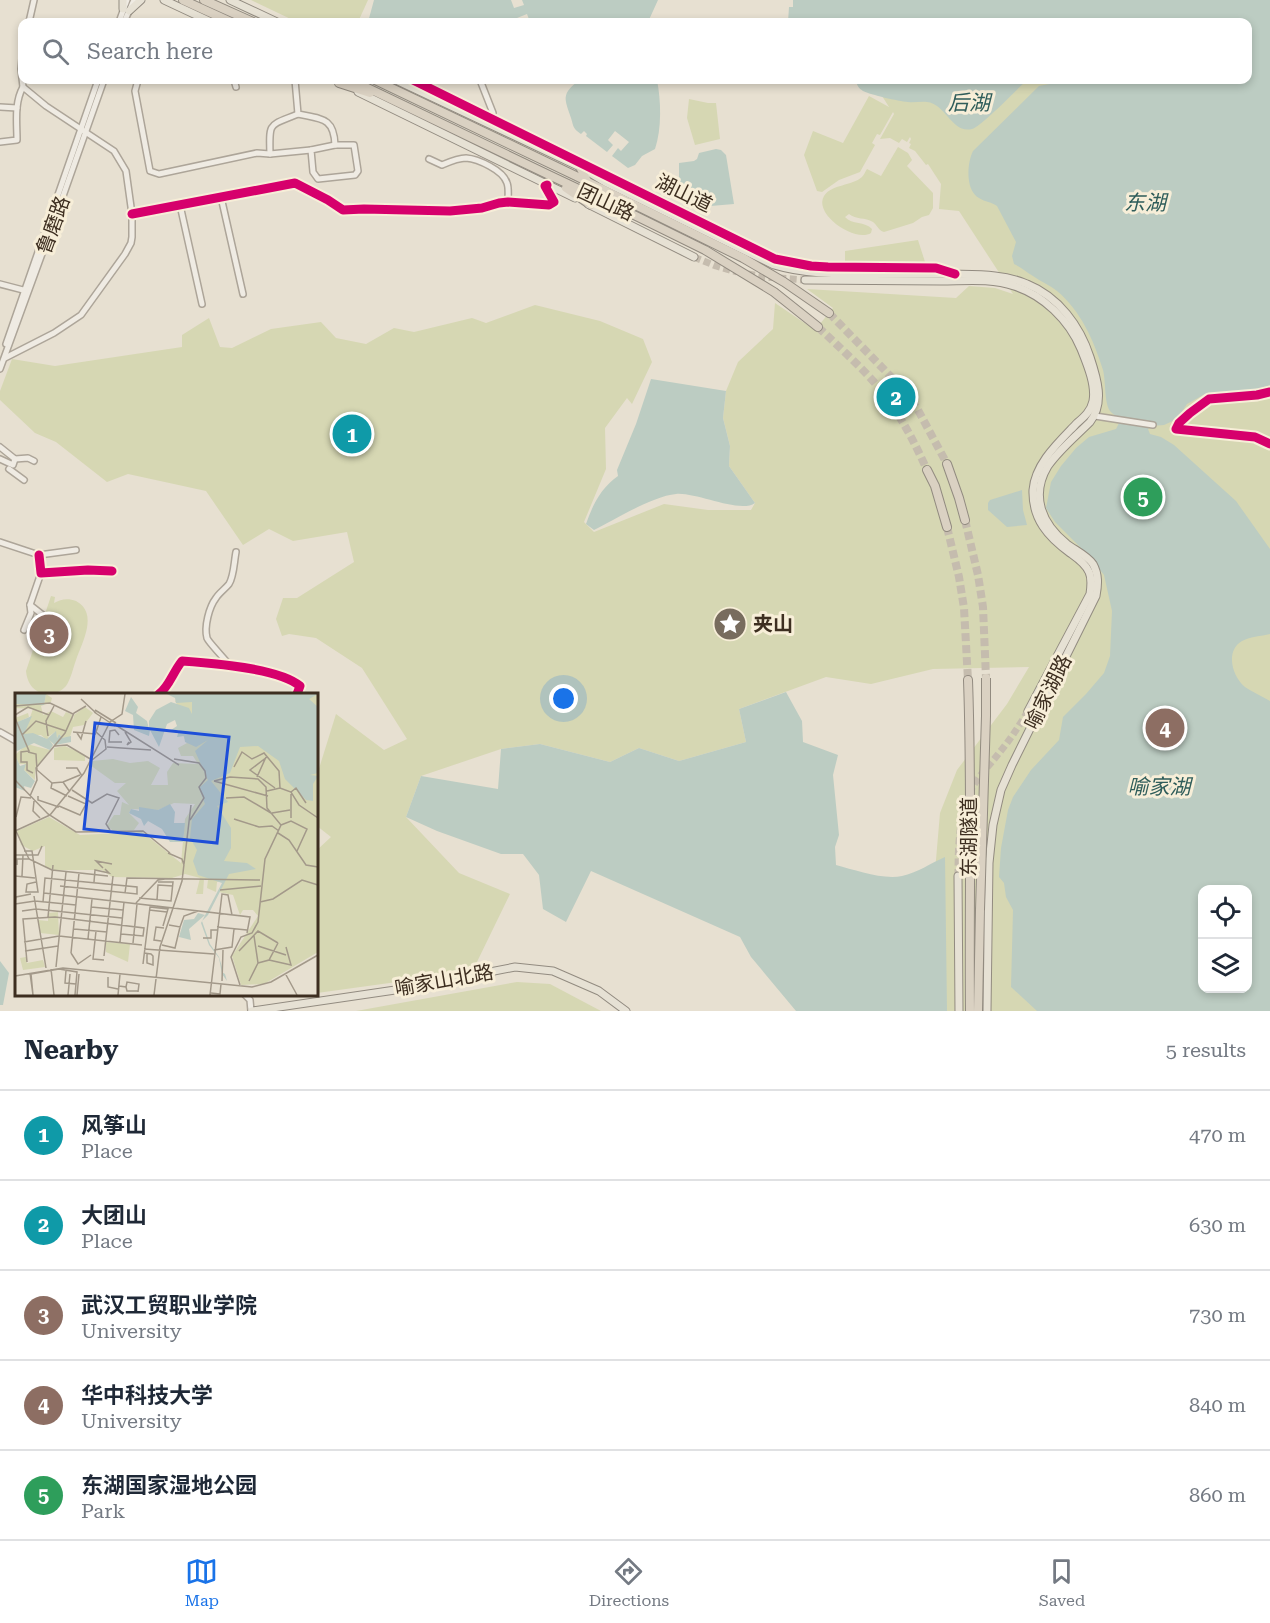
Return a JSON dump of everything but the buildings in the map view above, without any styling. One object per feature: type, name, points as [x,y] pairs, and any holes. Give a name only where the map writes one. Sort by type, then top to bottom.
[{"type":"highway","points":[[183,0],[222,18]]},
{"type":"highway","points":[[204,0],[244,18]]},
{"type":"highway","points":[[344,84],[407,106]]},
{"type":"highway","name":"团山路","points":[[360,84],[636,216],[730,265],[774,292],[818,327]]},
{"type":"highway","name":"团山路","points":[[384,84],[584,175],[743,258],[792,287],[829,313]]},
{"type":"highway","points":[[395,84],[412,92],[414,98]]},
{"type":"highway","points":[[549,175],[591,205]]},
{"type":"highway","points":[[947,464],[965,520]]},
{"type":"highway","points":[[927,470],[935,486],[947,527]]},
{"type":"highway","name":"东湖隧道","points":[[978,995],[986,678]]},
{"type":"highway","name":"东湖隧道","points":[[968,680],[970,970],[978,995]]},
{"type":"highway","points":[[970,1011],[978,995]]},
{"type":"highway","points":[[978,995],[978,1011]]},
{"type":"main road","points":[[125,0],[126,10],[141,0]]},
{"type":"main road","points":[[230,0],[268,18]]},
{"type":"main road","points":[[166,1],[202,18]]},
{"type":"main road","name":"团山路","points":[[341,84],[694,257]]},
{"type":"main road","name":"团山路","points":[[405,84],[490,121],[584,175],[605,182],[780,267],[822,274],[994,276],[1032,286],[1046,294],[1066,312],[1079,331],[1095,370],[1099,394],[1095,416]]},
{"type":"main road","name":"喻家湖路","points":[[805,280],[990,282],[1012,285],[1026,290],[1054,310],[1070,328],[1078,343],[1088,368],[1093,403],[1087,414],[1054,447],[1035,479],[1033,496],[1041,525],[1057,544],[1083,562],[1090,573],[1090,594],[1028,711]]},
{"type":"main road","name":"喻家湖路","points":[[987,1011],[978,995],[993,825],[1001,790],[1096,596],[1098,584],[1097,573],[1092,562],[1059,537],[1046,521],[1041,507],[1040,489],[1050,464],[1095,416]]},
{"type":"main road","points":[[958,876],[959,1007]]},
{"type":"main road","name":"喻家山北路","points":[[251,1011],[402,988],[515,967],[553,971],[599,991],[626,1011]]},
{"type":"main road","points":[[959,1007],[970,970]]},
{"type":"main road","name":"喻家山北路","points":[[278,1011],[403,993],[515,971],[552,976],[596,995],[618,1011]]},
{"type":"street","points":[[30,18],[34,0]]},
{"type":"street","points":[[121,18],[134,0]]},
{"type":"street","points":[[125,18],[126,10]]},
{"type":"street","points":[[0,142],[17,140],[17,108],[23,84]]},
{"type":"street","name":"鲁磨路","points":[[83,132],[97,84]]},
{"type":"street","name":"鲁磨路","points":[[0,367],[4,348],[102,84]]},
{"type":"street","points":[[137,84],[135,91],[150,171],[159,174],[257,153],[311,150],[335,145],[354,145],[358,171],[355,175],[318,179],[313,172],[311,150]]},
{"type":"street","points":[[295,84],[298,114]]},
{"type":"street","name":"湖山道","points":[[421,84],[490,121],[775,259],[828,267],[936,268],[955,274]]},
{"type":"street","points":[[482,84],[493,113],[490,121]]},
{"type":"street","points":[[5,358],[54,333],[81,315],[131,243],[132,214],[126,171],[122,162],[114,151],[83,132],[23,87]]},
{"type":"street","points":[[0,107],[17,108]]},
{"type":"street","points":[[270,154],[269,131],[274,124],[298,114],[327,120],[332,128],[335,145]]},
{"type":"street","points":[[429,159],[442,165],[464,158],[500,173],[508,184],[508,202]]},
{"type":"street","points":[[132,214],[295,183],[343,210],[450,211],[482,208],[508,202],[549,205],[554,202],[545,186],[547,185]]},
{"type":"street","points":[[221,197],[243,294]]},
{"type":"street","points":[[180,205],[202,304]]},
{"type":"street","points":[[0,284],[27,291]]},
{"type":"street","name":"鲁磨路","points":[[0,367],[5,358],[4,348]]},
{"type":"street","points":[[1270,392],[1209,399],[1190,413],[1176,429],[1255,437],[1270,444]]},
{"type":"street","points":[[1095,416],[1153,426]]},
{"type":"street","points":[[0,447],[24,480]]},
{"type":"street","points":[[0,468],[28,458],[34,461]]},
{"type":"street","points":[[0,459],[12,464]]},
{"type":"street","points":[[0,542],[39,555],[76,550]]},
{"type":"street","points":[[231,667],[210,644],[206,631],[216,598],[230,583],[236,552]]},
{"type":"street","points":[[24,630],[31,613],[30,605],[40,573],[39,555]]},
{"type":"street","points":[[40,573],[112,571]]},
{"type":"street","points":[[30,605],[44,616]]},
{"type":"street","points":[[160,693],[168,685],[182,661],[280,675],[294,680],[300,686],[297,693]]},
{"type":"street","points":[[0,732],[15,740]]},
{"type":"street","points":[[246,996],[250,1000],[251,1011]]},
{"type":"green space","points":[[251,0],[368,0],[360,18],[289,18]]},
{"type":"green space","points":[[1270,0],[1270,1011],[934,1011],[931,918],[940,813],[957,770],[1007,704],[1029,667],[933,669],[871,684],[826,677],[739,709],[746,742],[679,761],[639,748],[610,762],[540,744],[501,749],[421,776],[406,817],[459,873],[510,894],[475,966],[404,981],[318,993],[318,849],[331,837],[318,827],[318,772],[336,714],[384,750],[407,739],[362,668],[316,638],[289,634],[282,636],[276,619],[283,598],[297,598],[354,562],[347,532],[293,541],[269,529],[243,545],[206,491],[128,474],[107,482],[56,442],[35,433],[0,400],[0,391],[12,359],[55,366],[182,347],[182,335],[209,318],[220,347],[232,348],[271,329],[321,322],[336,338],[366,344],[394,328],[414,332],[472,318],[486,323],[535,305],[600,321],[643,339],[652,362],[632,404],[627,398],[605,428],[606,469],[584,522],[594,532],[664,504],[708,510],[751,510],[755,503],[729,466],[730,446],[723,418],[726,391],[738,362],[773,329],[775,303],[815,330],[833,308],[807,289],[956,298],[969,286],[995,288],[1013,294],[959,211],[939,209],[941,184],[928,164],[926,165],[915,151],[909,148],[910,137],[907,142],[902,139],[899,143],[890,138],[880,139],[893,112],[880,135],[877,134],[872,143],[875,145],[860,172],[839,180],[822,192],[817,191],[804,155],[813,131],[843,143],[869,96],[889,107],[875,84],[1252,84],[1252,18]]},
{"type":"green space","points":[[689,99],[716,103],[720,139],[695,145],[687,118]]},
{"type":"green space","points":[[898,147],[908,153],[912,160],[907,166],[933,193],[933,208],[929,215],[913,223],[884,232],[870,220],[849,214],[845,217],[872,229],[871,233],[864,235],[855,234],[837,225],[824,211],[822,203],[824,196],[832,189],[858,180],[867,169],[881,176]]},
{"type":"green space","points":[[918,240],[926,265],[845,264],[845,251]]},
{"type":"green space","points":[[51,596],[55,597],[54,603],[70,599],[83,606],[87,613],[87,629],[66,686],[55,693],[41,693],[32,687],[26,671]]},
{"type":"green space","points":[[517,982],[550,984],[601,1011],[356,1011]]},
{"type":"water","points":[[374,0],[511,0],[514,8],[524,5],[522,0],[658,0],[650,18],[528,18],[527,14],[517,18],[369,18]]},
{"type":"water","name":"东湖","points":[[793,0],[1270,0],[1270,385],[1241,394],[1205,394],[1187,404],[1177,419],[1164,425],[1151,426],[1148,429],[1150,434],[1161,437],[1174,445],[1236,501],[1270,549],[1270,634],[1242,641],[1233,651],[1232,664],[1237,677],[1245,687],[1270,701],[1270,1011],[1037,1011],[1011,987],[1013,910],[1006,897],[1004,883],[999,877],[1001,848],[1008,810],[1013,797],[1031,770],[1059,740],[1063,717],[1104,673],[1110,656],[1112,611],[1104,575],[1088,555],[1055,522],[1046,508],[1051,482],[1076,448],[1089,437],[1116,429],[1121,419],[1108,407],[1103,370],[1080,317],[1057,291],[1014,264],[1012,256],[1016,242],[997,206],[974,194],[968,176],[973,151],[1039,86],[1049,84],[1252,84],[1252,18],[788,18],[789,7],[793,7]]},
{"type":"water","points":[[658,84],[660,115],[655,149],[628,168],[612,156],[618,148],[621,151],[629,142],[615,131],[608,140],[613,145],[607,152],[586,136],[584,131],[581,134],[574,127],[567,106],[567,93],[574,85]]},
{"type":"water","name":"后湖","points":[[1023,84],[972,129],[959,127],[934,104],[885,98],[863,91],[857,85]]},
{"type":"water","points":[[716,149],[726,155],[734,204],[699,207],[684,204],[679,195],[679,163],[694,161],[699,153]]},
{"type":"water","points":[[651,379],[726,391],[723,418],[730,446],[729,466],[755,503],[739,506],[676,494],[646,503],[594,530],[586,524],[598,497],[618,476],[617,470]]},
{"type":"water","points":[[1022,490],[1023,510],[1027,525],[1007,527],[988,510],[988,503],[990,500]]},
{"type":"water","points":[[786,692],[802,721],[803,742],[838,755],[833,775],[839,835],[835,847],[836,865],[869,874],[894,877],[913,873],[945,857],[947,1011],[796,1011],[751,957],[740,937],[591,871],[566,922],[543,909],[539,875],[523,854],[501,854],[406,817],[421,776],[498,789],[501,749],[540,744],[610,762],[639,748],[679,761],[746,742],[739,709]]},
{"type":"water","points":[[0,961],[9,973],[3,1005],[0,1005]]},
{"type":"tunnel","points":[[694,257],[737,272]]},
{"type":"tunnel","points":[[748,274],[805,280]]},
{"type":"tunnel","points":[[829,313],[902,388],[918,410],[947,464]]},
{"type":"tunnel","points":[[818,327],[861,368],[890,402],[927,470]]},
{"type":"tunnel","points":[[965,520],[983,607],[986,678]]},
{"type":"tunnel","points":[[947,527],[964,608],[968,680]]},
{"type":"tunnel","points":[[958,876],[962,821],[971,790],[1011,738],[1028,711]]},
{"type":"cycle path","points":[[421,84],[775,259],[828,267],[936,268],[955,274]]},
{"type":"cycle path","points":[[132,214],[295,183],[343,210],[450,211],[482,208],[508,202],[549,205],[554,202],[545,186],[547,185]]},
{"type":"cycle path","points":[[1270,392],[1209,399],[1190,413],[1176,429],[1255,437],[1270,444]]},
{"type":"cycle path","points":[[39,555],[41,573],[112,571]]},
{"type":"cycle path","points":[[160,693],[182,661],[244,668],[277,675],[300,686],[297,693]]},
{"type":"place","name":"大团山","points":[[896,397]]},
{"type":"place","name":"风筝山","points":[[352,434]]},
{"type":"place","name":"东湖国家湿地公园","points":[[1143,497]]},
{"type":"place","name":"夹山","points":[[730,624]]},
{"type":"place","name":"武汉工贸职业学院","points":[[49,634]]},
{"type":"place","name":"华中科技大学","points":[[1165,728]]},
{"type":"water label","name":"喻家湖","points":[[1159,787]]}]
